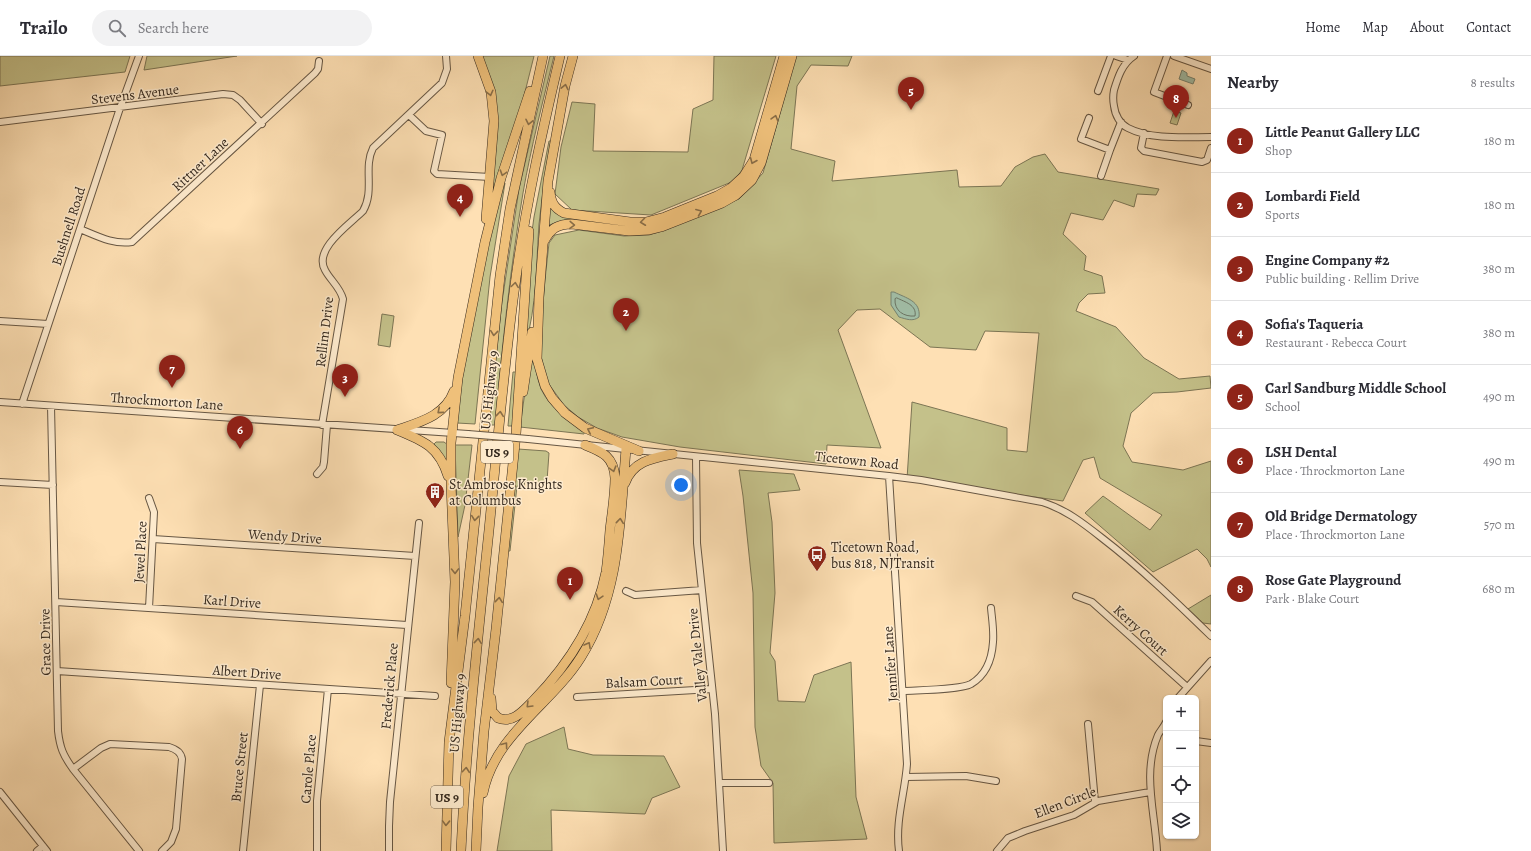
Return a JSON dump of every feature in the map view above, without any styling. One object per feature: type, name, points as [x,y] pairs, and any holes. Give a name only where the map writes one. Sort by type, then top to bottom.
[{"type":"highway","points":[[478,56],[491,92],[494,121],[485,242]]},
{"type":"highway","points":[[449,742],[455,582],[451,485],[452,434],[458,378],[485,242],[501,178],[542,56]]},
{"type":"highway","name":"US Highway 9","points":[[446,851],[449,742],[465,616],[500,276],[510,209],[542,56]]},
{"type":"highway","name":"US Highway 9","points":[[461,851],[472,700],[502,394],[515,285],[529,198],[560,56]]},
{"type":"highway","points":[[573,56],[565,86],[548,181],[539,297],[537,359],[543,379],[552,398],[565,413],[580,424],[639,451]]},
{"type":"highway","points":[[548,181],[551,201],[555,207],[564,213],[635,223],[660,218],[722,193],[734,186],[744,176],[754,160],[784,56]]},
{"type":"highway","points":[[543,244],[550,232],[555,227],[561,225],[572,224],[634,231],[649,230],[661,227],[722,203],[736,195],[748,185],[762,163],[792,56]]},
{"type":"highway","points":[[476,850],[478,799],[484,731],[516,434],[529,230],[529,198]]},
{"type":"highway","points":[[516,434],[539,297]]},
{"type":"highway","points":[[397,430],[428,419],[439,412],[452,397],[458,378]]},
{"type":"highway","points":[[397,430],[434,449],[444,464],[451,485]]},
{"type":"highway","points":[[490,674],[491,704],[495,715],[502,720],[513,718],[528,706],[560,672],[581,640],[594,613],[602,590],[607,566],[615,474],[613,466],[607,457],[597,450],[585,445]]},
{"type":"highway","points":[[476,850],[482,798],[494,761],[517,729],[568,676],[586,649],[610,593],[615,569],[626,449]]},
{"type":"highway","points":[[623,488],[629,475],[639,464],[652,458],[673,454]]},
{"type":"street","name":"Bushnell Road","points":[[22,404],[120,108],[139,56]]},
{"type":"street","name":"Rellim Drive","points":[[317,474],[323,466],[324,425],[342,298],[341,292],[324,269],[322,263],[323,254],[327,246],[363,211],[366,206],[370,186],[370,155],[373,148],[442,83],[447,69],[446,56]]},
{"type":"street","points":[[1098,91],[1111,56]]},
{"type":"street","points":[[1116,56],[1131,58]]},
{"type":"street","points":[[1167,56],[1154,92],[1188,104]]},
{"type":"street","points":[[1174,56],[1211,69]]},
{"type":"street","points":[[1131,58],[1121,70],[1113,93],[1116,115],[1121,122],[1128,128],[1144,133],[1167,137],[1211,137]]},
{"type":"street","name":"Rittner Lane","points":[[80,229],[114,242],[124,244],[132,242],[262,124],[315,73],[318,70],[319,61]]},
{"type":"street","name":"Stevens Avenue","points":[[0,122],[223,94],[234,96],[240,100],[262,124]]},
{"type":"street","points":[[409,115],[426,131],[442,135],[434,171],[435,173],[490,177]]},
{"type":"street","points":[[1088,118],[1081,139],[1110,150]]},
{"type":"street","points":[[1101,176],[1121,122]]},
{"type":"street","points":[[1144,133],[1141,145],[1141,148],[1144,151],[1202,162],[1207,160],[1211,148]]},
{"type":"street","points":[[0,320],[48,324]]},
{"type":"street","name":"Throckmorton Lane","points":[[0,402],[452,434]]},
{"type":"street","name":"Grace Drive","points":[[51,406],[59,746],[72,768],[139,851]]},
{"type":"street","name":"Ticetown Road","points":[[452,434],[528,439],[889,476],[1005,495],[1056,507],[1078,520],[1124,555],[1142,570],[1211,636]]},
{"type":"street","name":"Valley Vale Drive","points":[[696,457],[697,543],[712,689],[722,851]]},
{"type":"street","name":"Jennifer Lane","points":[[889,476],[906,747],[906,777],[898,819],[897,838],[899,851]]},
{"type":"street","points":[[0,482],[53,485]]},
{"type":"street","name":"Jewel Place","points":[[148,608],[154,512],[149,498]]},
{"type":"street","name":"Frederick Place","points":[[389,851],[389,811],[407,625],[419,523]]},
{"type":"street","name":"Wendy Drive","points":[[153,539],[415,556]]},
{"type":"street","points":[[626,591],[635,595],[702,590]]},
{"type":"street","name":"Kerry Court","points":[[1076,596],[1092,602],[1187,687]]},
{"type":"street","name":"Karl Drive","points":[[56,602],[407,625]]},
{"type":"street","points":[[903,691],[952,688],[970,684],[983,673],[991,659],[993,642],[991,608]]},
{"type":"street","points":[[1180,695],[1211,661]]},
{"type":"street","name":"Albert Drive","points":[[57,671],[436,696]]},
{"type":"street","name":"Bruce Street","points":[[243,851],[260,685]]},
{"type":"street","name":"Carole Place","points":[[317,851],[317,801],[328,689]]},
{"type":"street","name":"Balsam Court","points":[[577,697],[712,689]]},
{"type":"street","points":[[1088,724],[1095,802]]},
{"type":"street","points":[[1157,851],[1156,830],[1150,792],[1152,762],[1158,734],[1163,726]]},
{"type":"street","points":[[1158,734],[1163,735]]},
{"type":"street","points":[[1199,741],[1211,743]]},
{"type":"street","points":[[72,768],[101,748],[110,744],[170,747],[175,749],[182,759],[176,829],[171,842],[162,851]]},
{"type":"street","points":[[906,777],[966,776],[996,781]]},
{"type":"street","points":[[719,783],[768,783]]},
{"type":"street","points":[[0,792],[45,848],[37,851]]},
{"type":"street","name":"Ellen Circle","points":[[997,851],[1008,838],[1074,815],[1095,802],[1150,792]]},
{"type":"shaded area","points":[[0,56],[130,56],[125,72],[0,86]]},
{"type":"shaded area","points":[[147,56],[237,56],[144,70]]},
{"type":"shaded area","points":[[482,56],[534,56],[522,104],[492,197],[497,134]]},
{"type":"shaded area","points":[[550,56],[554,56],[537,124],[518,222],[500,367],[495,425],[488,425],[502,302],[519,189]]},
{"type":"shaded area","points":[[714,56],[776,56],[742,170],[734,181],[651,215],[572,210],[555,194],[561,147],[572,102],[595,104],[593,151],[688,152],[693,109],[713,100]]},
{"type":"shaded area","points":[[796,56],[852,56],[848,66],[811,65],[797,86],[791,149],[835,161],[832,181],[957,170],[959,187],[1001,186],[1015,167],[1033,157],[1045,154],[1058,172],[1159,189],[1156,195],[1137,194],[1134,207],[1114,200],[1103,220],[1071,213],[1063,234],[1086,256],[1084,270],[1102,276],[1105,293],[1088,294],[1079,303],[1076,311],[1116,327],[1144,358],[1179,379],[1210,376],[1211,388],[1153,393],[1131,413],[1123,446],[1132,462],[1183,470],[1211,461],[1211,567],[1207,559],[1197,549],[1153,572],[1085,513],[1103,496],[1150,530],[1162,515],[1100,478],[1094,457],[1083,460],[1063,501],[907,479],[912,402],[1007,428],[1007,450],[1027,452],[1039,333],[985,331],[976,350],[930,347],[880,309],[857,310],[838,330],[881,448],[827,445],[826,464],[680,447],[622,437],[597,428],[578,417],[564,405],[548,383],[543,369],[541,354],[540,339],[549,243],[555,235],[579,230],[624,236],[649,235],[665,230],[739,199],[763,173]]},
{"type":"shaded area","points":[[1174,111],[1181,113],[1177,125],[1170,123]]},
{"type":"shaded area","points":[[549,141],[551,141],[539,224],[534,301],[525,346],[528,261],[534,217]]},
{"type":"shaded area","points":[[504,182],[490,277],[475,424],[457,423],[462,379],[474,314],[493,221]]},
{"type":"shaded area","points":[[549,206],[576,219],[576,221],[565,220],[549,225]]},
{"type":"shaded area","points":[[382,314],[394,316],[390,347],[378,345]]},
{"type":"shaded area","points":[[531,350],[539,384],[545,396],[554,408],[572,423],[585,431],[584,434],[520,427]]},
{"type":"shaded area","points":[[513,372],[517,372],[513,426],[508,426]]},
{"type":"shaded area","points":[[436,442],[444,442],[448,445],[449,468],[440,451],[434,444]]},
{"type":"shaded area","points":[[455,445],[472,445],[465,505],[458,537]]},
{"type":"shaded area","points":[[518,449],[546,451],[549,453],[547,481],[545,483],[525,481],[524,486],[517,486],[510,551],[507,551]]},
{"type":"shaded area","points":[[739,470],[794,474],[800,490],[768,493],[772,522],[775,593],[770,653],[775,661],[778,701],[805,702],[814,675],[851,662],[856,797],[867,839],[774,843],[773,783],[761,766],[755,727],[753,593]]},
{"type":"shaded area","points":[[1211,595],[1211,624],[1203,623],[1188,609]]},
{"type":"shaded area","points":[[564,727],[568,749],[593,755],[664,756],[680,787],[652,798],[645,814],[551,810],[552,851],[497,851],[509,776],[526,744]]},
{"type":"water","points":[[1182,70],[1187,73],[1187,76],[1195,79],[1193,84],[1179,79]]},
{"type":"water","points":[[891,292],[912,301],[918,307],[919,317],[912,320],[899,317],[891,305]]},
{"type":"place","name":"Carl Sandburg Middle School","points":[[911,110]]},
{"type":"place","name":"Rose Gate Playground","points":[[1176,118]]},
{"type":"place","name":"Sofia's Taqueria","points":[[460,217]]},
{"type":"place","name":"Lombardi Field","points":[[626,331]]},
{"type":"place","name":"Old Bridge Dermatology","points":[[172,388]]},
{"type":"place","name":"Engine Company #2","points":[[345,397]]},
{"type":"place","name":"LSH Dental","points":[[240,449]]},
{"type":"place","name":"St Ambrose Knights at Columbus","points":[[435,509]]},
{"type":"place","name":"Ticetown Road, bus 818, NJTransit","points":[[817,572]]},
{"type":"place","name":"Little Peanut Gallery LLC","points":[[570,600]]}]
